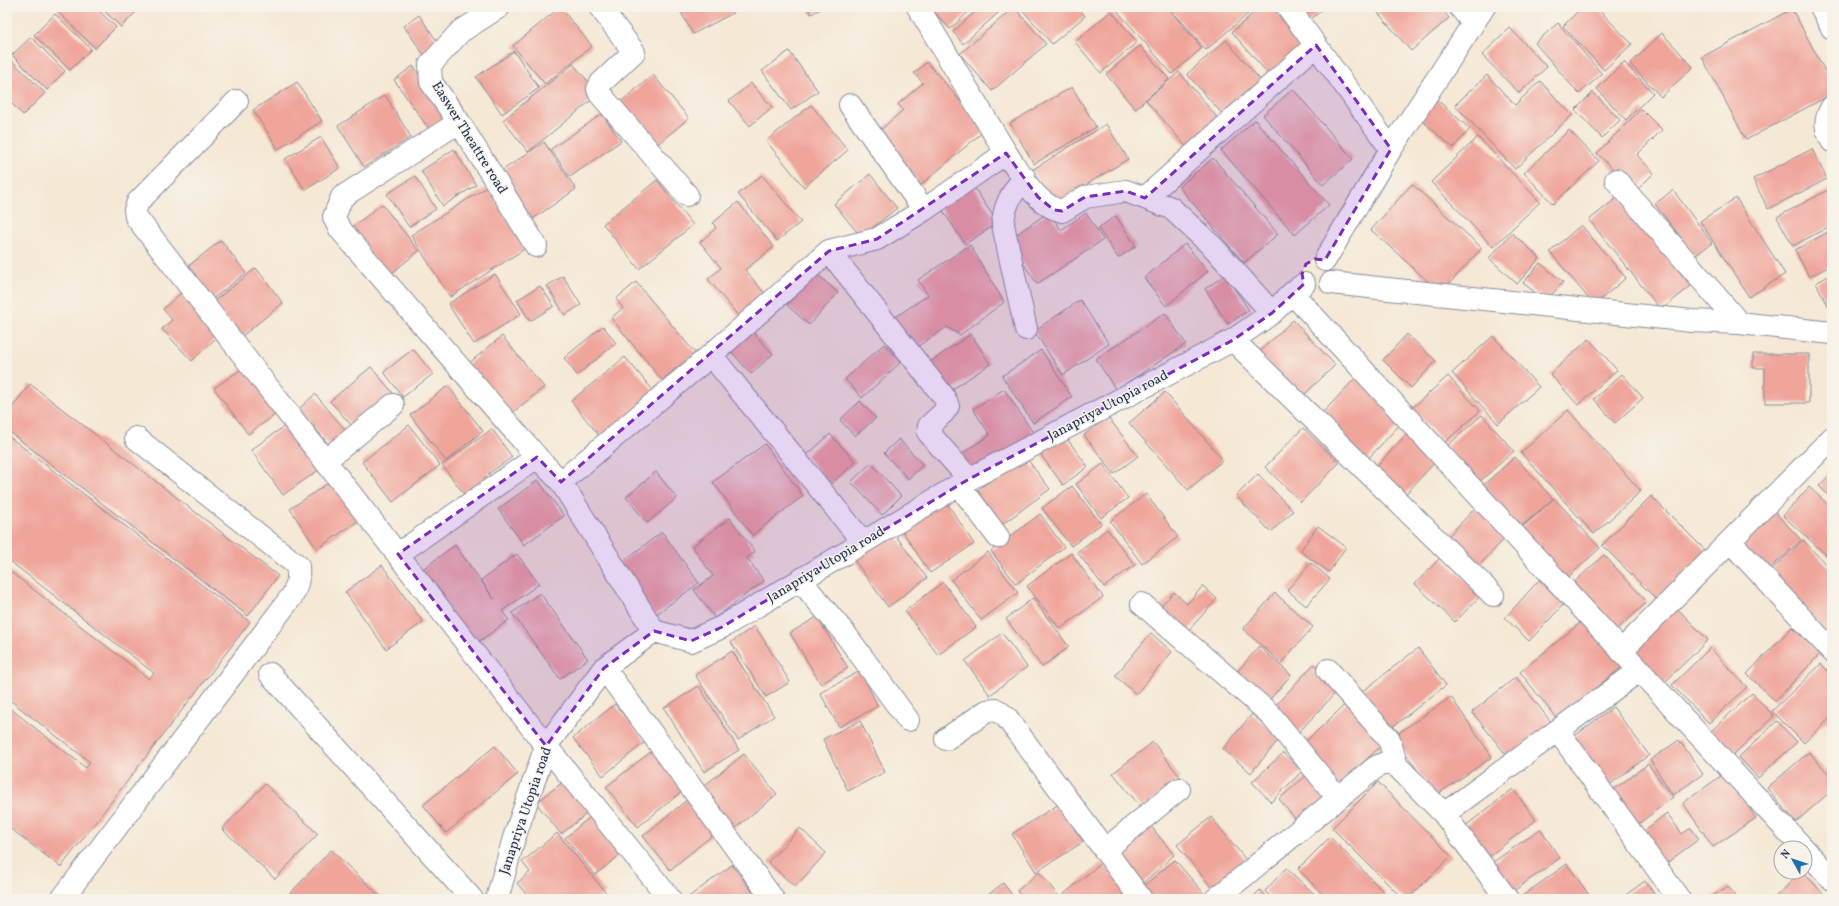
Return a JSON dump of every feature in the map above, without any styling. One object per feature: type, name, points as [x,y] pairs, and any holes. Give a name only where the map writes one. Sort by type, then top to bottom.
[{"type":"street","name":"Easwer Theattre road","points":[[498,7],[460,32],[430,65],[431,82],[459,122],[536,246]]},
{"type":"street","points":[[600,7],[634,52],[601,83],[598,89],[600,94],[687,195]]},
{"type":"street","points":[[918,7],[1006,153],[1038,197],[1054,210],[1062,211],[1085,197],[1126,191],[1171,208],[1214,248],[1272,313]]},
{"type":"street","points":[[1288,7],[1391,148]]},
{"type":"street","points":[[1821,7],[1832,28]]},
{"type":"street","points":[[1325,260],[1472,12]]},
{"type":"street","points":[[1145,198],[1316,45]]},
{"type":"street","points":[[237,101],[138,202],[135,210],[136,217],[661,896]]},
{"type":"street","points":[[850,106],[924,210]]},
{"type":"street","points":[[1832,107],[1827,116],[1826,130],[1832,141]]},
{"type":"street","points":[[459,122],[342,197],[334,216],[339,228],[537,457],[561,482],[654,631]]},
{"type":"street","points":[[561,482],[711,355],[829,251],[877,238],[924,210],[1006,153]]},
{"type":"street","points":[[1024,177],[1006,204],[1003,212],[1003,225],[1026,329]]},
{"type":"street","points":[[1616,180],[1739,323]]},
{"type":"street","points":[[829,251],[944,397],[948,406],[944,412],[929,426],[928,432],[964,482],[998,538]]},
{"type":"street","points":[[1315,259],[1325,260],[1332,268],[1333,273],[1331,283],[1328,287],[1318,290],[1308,287],[1298,288],[1306,264],[1315,259]]},
{"type":"street","points":[[1331,283],[1832,333]]},
{"type":"street","points":[[1298,288],[1621,651],[1796,840]]},
{"type":"street","name":"Janapriya Utopia road","points":[[497,899],[514,838],[546,746],[604,668],[654,631],[691,641],[722,627],[964,482],[1233,340],[1272,313],[1298,288]]},
{"type":"street","points":[[1233,340],[1493,595]]},
{"type":"street","points":[[711,355],[863,542]]},
{"type":"street","points":[[325,461],[393,405]]},
{"type":"street","points":[[62,899],[292,596],[297,588],[299,578],[298,566],[136,438]]},
{"type":"street","points":[[1621,651],[1832,438]]},
{"type":"street","points":[[398,554],[537,457]]},
{"type":"street","points":[[1730,541],[1832,651]]},
{"type":"street","points":[[801,581],[846,635],[908,720]]},
{"type":"street","points":[[1142,604],[1269,713],[1338,798]]},
{"type":"street","points":[[604,668],[773,899]]},
{"type":"street","points":[[1328,670],[1389,739],[1397,766],[1444,814],[1508,899]]},
{"type":"street","points":[[1444,814],[1640,670]]},
{"type":"street","points":[[270,674],[472,899]]},
{"type":"street","points":[[946,739],[987,712],[997,710],[1007,718],[1141,899]]},
{"type":"street","points":[[1558,731],[1679,899]]},
{"type":"street","points":[[1216,899],[1376,767],[1385,763],[1397,766]]},
{"type":"street","points":[[1105,850],[1179,789]]},
{"type":"street","points":[[1813,859],[1832,879]]},
{"type":"highlighted area","points":[[1316,45],[1391,149],[1325,260],[1315,259],[1306,264],[1302,274],[1304,284],[1272,313],[1233,340],[969,479],[722,627],[691,641],[654,631],[604,668],[546,746],[398,554],[537,457],[561,482],[829,251],[877,239],[1006,153],[1038,197],[1054,210],[1062,211],[1085,197],[1126,191],[1145,198]]},
{"type":"building","points":[[61,7],[95,7],[116,27],[95,48],[57,11]]},
{"type":"building","points":[[100,7],[141,7],[121,27]]},
{"type":"building","points":[[560,7],[592,46],[545,84],[513,46]]},
{"type":"building","points":[[678,7],[729,7],[733,13],[693,34]]},
{"type":"building","points":[[807,7],[824,7],[811,14]]},
{"type":"building","points":[[930,7],[967,7],[970,10],[950,29]]},
{"type":"building","points":[[976,7],[1005,7],[963,44],[953,32],[978,9]]},
{"type":"building","points":[[1014,7],[1046,44],[992,91],[960,54]]},
{"type":"building","points":[[1020,7],[1077,7],[1085,16],[1052,44]]},
{"type":"building","points":[[1114,7],[1167,7],[1202,48],[1172,74]]},
{"type":"building","points":[[1169,7],[1256,7],[1206,50]]},
{"type":"building","points":[[1260,7],[1271,7],[1305,46],[1270,76],[1232,32]]},
{"type":"building","points":[[1294,7],[1325,7],[1307,23]]},
{"type":"building","points":[[1373,7],[1440,7],[1449,18],[1411,51]]},
{"type":"building","points":[[1582,7],[1596,7],[1632,44],[1604,70],[1563,26]]},
{"type":"building","points":[[1792,9],[1832,84],[1832,94],[1746,140],[1702,57]]},
{"type":"building","points":[[1111,11],[1137,42],[1101,73],[1075,42]]},
{"type":"building","points":[[55,14],[91,49],[70,70],[34,35]]},
{"type":"building","points":[[419,15],[439,44],[424,55],[404,26]]},
{"type":"building","points":[[1558,23],[1602,74],[1579,94],[1535,43]]},
{"type":"building","points":[[1510,28],[1547,67],[1519,93],[1482,55]]},
{"type":"building","points":[[1662,33],[1693,67],[1661,97],[1630,64]]},
{"type":"building","points":[[31,37],[65,71],[47,90],[12,55]]},
{"type":"building","points":[[1226,40],[1263,83],[1225,117],[1187,74]]},
{"type":"building","points":[[1140,46],[1169,79],[1135,109],[1106,74]]},
{"type":"building","points":[[514,51],[539,88],[502,114],[476,77]]},
{"type":"building","points":[[789,51],[818,91],[791,110],[762,71]]},
{"type":"building","points":[[9,58],[45,93],[23,115],[7,99],[7,60]]},
{"type":"building","points":[[927,62],[985,130],[921,185],[877,133],[903,110],[898,104],[923,83],[914,73]]},
{"type":"building","points":[[1624,62],[1653,93],[1626,120],[1597,89]]},
{"type":"building","points":[[573,64],[599,94],[528,152],[503,120]]},
{"type":"building","points":[[413,66],[448,116],[429,129],[394,80]]},
{"type":"building","points":[[1179,72],[1221,122],[1189,150],[1146,100]]},
{"type":"building","points":[[653,75],[689,118],[654,147],[618,104]]},
{"type":"building","points":[[1487,75],[1515,105],[1540,81],[1572,115],[1515,169],[1455,105]]},
{"type":"building","points":[[297,82],[322,121],[278,149],[253,110]]},
{"type":"building","points":[[751,83],[772,107],[750,126],[729,101]]},
{"type":"building","points":[[1072,87],[1096,127],[1034,164],[1010,123]]},
{"type":"building","points":[[1293,89],[1353,159],[1323,185],[1263,115]]},
{"type":"building","points":[[1593,92],[1620,120],[1602,138],[1575,110]]},
{"type":"building","points":[[385,95],[411,137],[364,167],[338,126]]},
{"type":"building","points":[[1434,97],[1470,129],[1453,148],[1417,116]]},
{"type":"building","points":[[811,105],[848,150],[804,187],[766,141]]},
{"type":"building","points":[[1641,109],[1662,130],[1637,155],[1654,173],[1635,192],[1597,153]]},
{"type":"building","points":[[602,114],[621,141],[570,177],[551,149]]},
{"type":"building","points":[[1255,120],[1329,205],[1295,235],[1221,150]]},
{"type":"building","points":[[1106,124],[1128,159],[1053,205],[1032,170]]},
{"type":"building","points":[[1569,130],[1599,161],[1553,204],[1524,173]]},
{"type":"building","points":[[321,137],[340,168],[305,190],[285,159]]},
{"type":"building","points":[[1478,137],[1540,202],[1493,247],[1431,182]]},
{"type":"building","points":[[544,142],[576,189],[530,221],[497,174]]},
{"type":"building","points":[[454,149],[476,185],[443,206],[421,171]]},
{"type":"building","points":[[1812,149],[1827,179],[1768,209],[1753,179]]},
{"type":"building","points":[[1213,158],[1278,234],[1244,263],[1179,187]]},
{"type":"building","points":[[870,174],[897,208],[861,237],[834,204]]},
{"type":"building","points":[[762,175],[801,222],[777,241],[738,194]]},
{"type":"building","points":[[415,176],[436,209],[409,227],[387,194]]},
{"type":"building","points":[[657,180],[693,225],[639,269],[603,224]]},
{"type":"building","points":[[971,183],[998,223],[965,244],[939,205]]},
{"type":"building","points":[[1412,184],[1482,248],[1441,293],[1371,230]]},
{"type":"building","points":[[487,187],[526,248],[450,297],[411,235]]},
{"type":"building","points":[[1832,188],[1832,225],[1793,246],[1777,217]]},
{"type":"building","points":[[1673,190],[1712,243],[1695,256],[1655,204]]},
{"type":"building","points":[[1619,196],[1691,286],[1661,310],[1589,220]]},
{"type":"building","points":[[1736,198],[1785,274],[1749,297],[1700,221]]},
{"type":"building","points":[[738,202],[774,247],[745,270],[766,295],[739,317],[708,279],[721,268],[700,242],[716,228],[713,223]]},
{"type":"building","points":[[382,204],[419,251],[388,276],[351,228]]},
{"type":"building","points":[[1049,212],[1061,230],[1086,213],[1103,240],[1037,284],[1008,240]]},
{"type":"building","points":[[1116,216],[1136,246],[1118,258],[1098,228]]},
{"type":"building","points":[[1581,225],[1626,278],[1594,305],[1550,252]]},
{"type":"building","points":[[1832,230],[1832,265],[1809,277],[1795,250]]},
{"type":"building","points":[[1512,233],[1540,258],[1517,284],[1489,258]]},
{"type":"building","points":[[221,240],[246,273],[210,301],[185,269]]},
{"type":"building","points":[[1185,244],[1208,271],[1166,306],[1144,278]]},
{"type":"building","points":[[970,245],[1004,302],[960,335],[947,327],[911,351],[891,320],[928,295],[918,280]]},
{"type":"building","points":[[1540,263],[1563,282],[1546,301],[1523,283]]},
{"type":"building","points":[[256,268],[283,303],[241,337],[213,302]]},
{"type":"building","points":[[816,273],[838,293],[809,325],[787,305]]},
{"type":"building","points":[[495,274],[521,314],[474,344],[448,304]]},
{"type":"building","points":[[1832,274],[1832,313],[1816,283]]},
{"type":"building","points":[[1225,275],[1249,310],[1228,324],[1205,289]]},
{"type":"building","points":[[563,276],[581,305],[565,315],[547,286]]},
{"type":"building","points":[[636,282],[695,353],[662,380],[611,318],[623,308],[616,299]]},
{"type":"building","points":[[540,286],[554,306],[530,321],[517,300]]},
{"type":"building","points":[[182,292],[220,334],[192,361],[162,329],[172,320],[163,309]]},
{"type":"building","points":[[1080,300],[1109,344],[1063,375],[1034,331]]},
{"type":"building","points":[[1165,313],[1186,344],[1116,390],[1096,359]]},
{"type":"building","points":[[1293,320],[1335,365],[1300,399],[1258,353]]},
{"type":"building","points":[[603,326],[616,343],[577,375],[564,358]]},
{"type":"building","points":[[749,328],[773,354],[751,374],[728,348]]},
{"type":"building","points":[[971,334],[990,364],[950,391],[930,362]]},
{"type":"building","points":[[1407,334],[1436,361],[1411,388],[1383,360]]},
{"type":"building","points":[[502,336],[544,387],[505,419],[463,368]]},
{"type":"building","points":[[1493,336],[1539,387],[1498,424],[1452,373]]},
{"type":"building","points":[[1589,339],[1617,370],[1578,405],[1550,374]]},
{"type":"building","points":[[884,344],[901,362],[862,398],[845,379]]},
{"type":"building","points":[[413,349],[433,374],[403,397],[384,372]]},
{"type":"building","points":[[1041,350],[1072,397],[1033,423],[1002,376]]},
{"type":"building","points":[[1753,354],[1809,354],[1809,403],[1765,403],[1765,368],[1753,368]]},
{"type":"building","points":[[625,357],[656,394],[602,439],[571,401]]},
{"type":"building","points":[[246,366],[279,412],[248,434],[214,388]]},
{"type":"building","points":[[371,367],[393,393],[352,426],[330,401]]},
{"type":"building","points":[[1622,374],[1643,398],[1615,423],[1594,399]]},
{"type":"building","points":[[1357,376],[1404,420],[1365,462],[1318,418]]},
{"type":"building","points":[[1448,376],[1480,411],[1444,443],[1412,408]]},
{"type":"building","points":[[30,384],[278,576],[248,616],[7,430],[7,414]]},
{"type":"building","points":[[448,386],[483,431],[446,461],[410,415]]},
{"type":"building","points":[[1004,389],[1034,434],[971,475],[958,456],[990,435],[973,409]]},
{"type":"building","points":[[1165,392],[1223,460],[1188,490],[1129,423]]},
{"type":"building","points":[[315,394],[347,432],[330,446],[299,409]]},
{"type":"building","points":[[860,401],[876,418],[855,436],[840,420]]},
{"type":"building","points":[[1568,410],[1641,491],[1594,534],[1521,453]]},
{"type":"building","points":[[1482,415],[1514,451],[1478,483],[1446,447]]},
{"type":"building","points":[[1108,417],[1138,456],[1114,474],[1084,435]]},
{"type":"building","points":[[290,422],[323,467],[283,495],[251,450]]},
{"type":"building","points":[[409,425],[440,465],[393,502],[362,462]]},
{"type":"building","points":[[1303,428],[1339,463],[1301,502],[1265,467]]},
{"type":"building","points":[[492,429],[512,457],[488,474],[494,480],[467,498],[442,465]]},
{"type":"building","points":[[1409,431],[1438,459],[1400,500],[1371,473]]},
{"type":"building","points":[[830,434],[856,462],[831,484],[806,456]]},
{"type":"building","points":[[7,435],[250,622],[61,867],[7,826],[7,706],[86,768],[90,762],[7,698],[7,569],[149,679],[154,673],[7,559],[7,503],[12,496],[7,492]]},
{"type":"building","points":[[1065,436],[1088,467],[1063,485],[1041,455]]},
{"type":"building","points":[[899,439],[923,465],[908,479],[884,453]]},
{"type":"building","points":[[765,444],[803,496],[752,535],[713,482]]},
{"type":"building","points":[[1024,455],[1050,489],[996,529],[971,495]]},
{"type":"building","points":[[1515,457],[1553,499],[1517,530],[1480,488]]},
{"type":"building","points":[[871,463],[901,496],[882,515],[851,482]]},
{"type":"building","points":[[1103,464],[1128,498],[1101,518],[1076,484]]},
{"type":"building","points":[[656,472],[677,498],[647,523],[626,497]]},
{"type":"building","points":[[1832,472],[1832,499],[1819,486]]},
{"type":"building","points":[[1258,474],[1293,511],[1271,532],[1236,496]]},
{"type":"building","points":[[334,479],[361,519],[317,549],[290,509]]},
{"type":"building","points":[[538,480],[564,516],[524,545],[498,509]]},
{"type":"building","points":[[1072,486],[1101,524],[1071,546],[1042,508]]},
{"type":"building","points":[[1809,487],[1832,508],[1832,556],[1830,558],[1783,516]]},
{"type":"building","points":[[1146,494],[1178,537],[1142,564],[1110,521]]},
{"type":"building","points":[[1651,496],[1707,552],[1658,601],[1602,545]]},
{"type":"building","points":[[1554,498],[1600,548],[1564,581],[1519,530]]},
{"type":"building","points":[[945,500],[974,544],[930,573],[901,529]]},
{"type":"building","points":[[1478,505],[1509,534],[1474,571],[1443,542]]},
{"type":"building","points":[[1774,511],[1801,540],[1766,572],[1740,543]]},
{"type":"building","points":[[1040,514],[1064,547],[1016,584],[991,551]]},
{"type":"building","points":[[730,518],[755,552],[747,558],[764,581],[715,618],[694,590],[713,576],[692,546]]},
{"type":"building","points":[[1318,526],[1346,547],[1329,572],[1300,551]]},
{"type":"building","points":[[890,528],[927,578],[888,607],[852,557]]},
{"type":"building","points":[[1107,529],[1135,565],[1104,587],[1077,552]]},
{"type":"building","points":[[662,532],[699,583],[655,615],[618,565]]},
{"type":"building","points":[[1803,540],[1832,571],[1832,638],[1770,571]]},
{"type":"building","points":[[455,545],[494,599],[481,580],[517,554],[539,584],[502,611],[509,620],[474,645],[420,571]]},
{"type":"building","points":[[988,552],[1018,593],[981,620],[951,580]]},
{"type":"building","points":[[1071,553],[1103,597],[1060,629],[1027,586]]},
{"type":"building","points":[[1604,555],[1647,602],[1611,635],[1568,588]]},
{"type":"building","points":[[1441,557],[1481,595],[1455,622],[1415,584]]},
{"type":"building","points":[[1311,563],[1330,579],[1306,606],[1287,590]]},
{"type":"building","points":[[382,565],[423,622],[386,649],[345,592]]},
{"type":"building","points":[[1539,580],[1564,604],[1529,641],[1505,618]]},
{"type":"building","points":[[943,582],[976,627],[938,655],[905,611]]},
{"type":"building","points":[[1203,586],[1217,599],[1185,634],[1158,609],[1174,592],[1187,604]]},
{"type":"building","points":[[540,593],[588,659],[560,679],[512,613]]},
{"type":"building","points":[[1275,593],[1313,627],[1281,663],[1243,629]]},
{"type":"building","points":[[1033,598],[1069,647],[1042,667],[1006,619]]},
{"type":"building","points":[[1672,603],[1708,640],[1664,683],[1628,646]]},
{"type":"building","points":[[817,617],[848,668],[821,684],[790,633]]},
{"type":"building","points":[[1585,619],[1623,666],[1557,719],[1520,672]]},
{"type":"building","points":[[755,626],[790,682],[766,697],[731,642]]},
{"type":"building","points":[[1792,627],[1820,654],[1775,701],[1747,674]]},
{"type":"building","points":[[1002,633],[1027,667],[990,695],[965,661]]},
{"type":"building","points":[[1151,633],[1172,652],[1136,694],[1115,676]]},
{"type":"building","points":[[1259,646],[1291,675],[1265,705],[1233,677]]},
{"type":"building","points":[[1418,648],[1446,685],[1386,732],[1358,695]]},
{"type":"building","points":[[1710,648],[1747,687],[1709,723],[1672,685]]},
{"type":"building","points":[[732,651],[774,716],[738,740],[695,675]]},
{"type":"building","points":[[1314,664],[1340,688],[1299,732],[1273,708]]},
{"type":"building","points":[[1821,664],[1832,675],[1832,716],[1804,743],[1772,711]]},
{"type":"building","points":[[860,671],[878,706],[839,727],[820,693]]},
{"type":"building","points":[[1516,677],[1551,722],[1508,757],[1472,712]]},
{"type":"building","points":[[699,686],[739,750],[704,772],[664,708]]},
{"type":"building","points":[[1752,693],[1774,716],[1733,755],[1710,732]]},
{"type":"building","points":[[1451,697],[1492,757],[1435,796],[1394,736]]},
{"type":"building","points":[[1350,700],[1385,742],[1336,788],[1302,745]]},
{"type":"building","points":[[615,704],[645,742],[603,776],[573,738]]},
{"type":"building","points":[[1613,707],[1649,755],[1604,789],[1568,741]]},
{"type":"building","points":[[1252,714],[1280,738],[1251,773],[1223,749]]},
{"type":"building","points":[[860,721],[885,772],[848,791],[823,739]]},
{"type":"building","points":[[1777,721],[1797,742],[1758,778],[1739,757]]},
{"type":"building","points":[[1679,740],[1703,774],[1673,795],[1650,760]]},
{"type":"building","points":[[1153,742],[1181,778],[1142,809],[1113,773]]},
{"type":"building","points":[[495,746],[518,774],[446,833],[423,805]]},
{"type":"building","points":[[653,750],[685,789],[638,827],[606,787]]},
{"type":"building","points":[[1809,752],[1832,778],[1832,790],[1796,822],[1767,788]]},
{"type":"building","points":[[1283,753],[1302,771],[1271,802],[1252,782]]},
{"type":"building","points":[[744,754],[777,794],[733,830],[700,789]]},
{"type":"building","points":[[1648,764],[1673,797],[1636,826],[1610,792]]},
{"type":"building","points":[[1725,773],[1756,818],[1713,847],[1683,803]]},
{"type":"building","points":[[1307,775],[1331,803],[1302,827],[1279,799]]},
{"type":"building","points":[[569,777],[593,809],[561,834],[536,803]]},
{"type":"building","points":[[1378,782],[1451,856],[1408,899],[1403,899],[1332,828]]},
{"type":"building","points":[[265,784],[318,834],[275,879],[222,829]]},
{"type":"building","points":[[1513,789],[1536,820],[1487,858],[1464,827]]},
{"type":"building","points":[[688,799],[715,833],[670,870],[643,836]]},
{"type":"building","points":[[1059,804],[1083,842],[1036,872],[1012,834]]},
{"type":"building","points":[[597,811],[627,849],[595,875],[565,838]]},
{"type":"building","points":[[1667,813],[1682,834],[1691,828],[1699,839],[1665,864],[1641,833]]},
{"type":"building","points":[[1211,817],[1246,860],[1212,888],[1177,845]]},
{"type":"building","points":[[1146,820],[1174,855],[1142,884],[1112,850]]},
{"type":"building","points":[[800,828],[826,853],[795,887],[768,862]]},
{"type":"building","points":[[1540,829],[1560,858],[1512,892],[1492,863]]},
{"type":"building","points":[[557,833],[606,893],[598,899],[530,899],[517,883],[530,872],[522,862]]},
{"type":"building","points":[[1330,837],[1385,893],[1379,899],[1327,899],[1298,869]]},
{"type":"building","points":[[331,850],[383,899],[285,899]]},
{"type":"building","points":[[1175,860],[1207,897],[1204,899],[1151,899],[1141,888]]},
{"type":"building","points":[[1102,862],[1127,892],[1119,899],[1068,899],[1064,894]]},
{"type":"building","points":[[1567,864],[1592,899],[1523,899],[1522,896]]},
{"type":"building","points":[[732,865],[758,899],[692,899],[690,896]]},
{"type":"building","points":[[1286,868],[1320,899],[1273,899],[1265,891]]},
{"type":"building","points":[[1039,872],[1061,899],[1023,899],[1017,891]]},
{"type":"building","points":[[1793,880],[1810,880],[1828,899],[1773,899]]},
{"type":"building","points":[[1645,881],[1658,899],[1620,899]]},
{"type":"building","points":[[1003,883],[1015,899],[983,899]]},
{"type":"building","points":[[1728,886],[1737,899],[1708,899]]},
{"type":"building","points":[[1260,890],[1268,899],[1251,899]]}]
